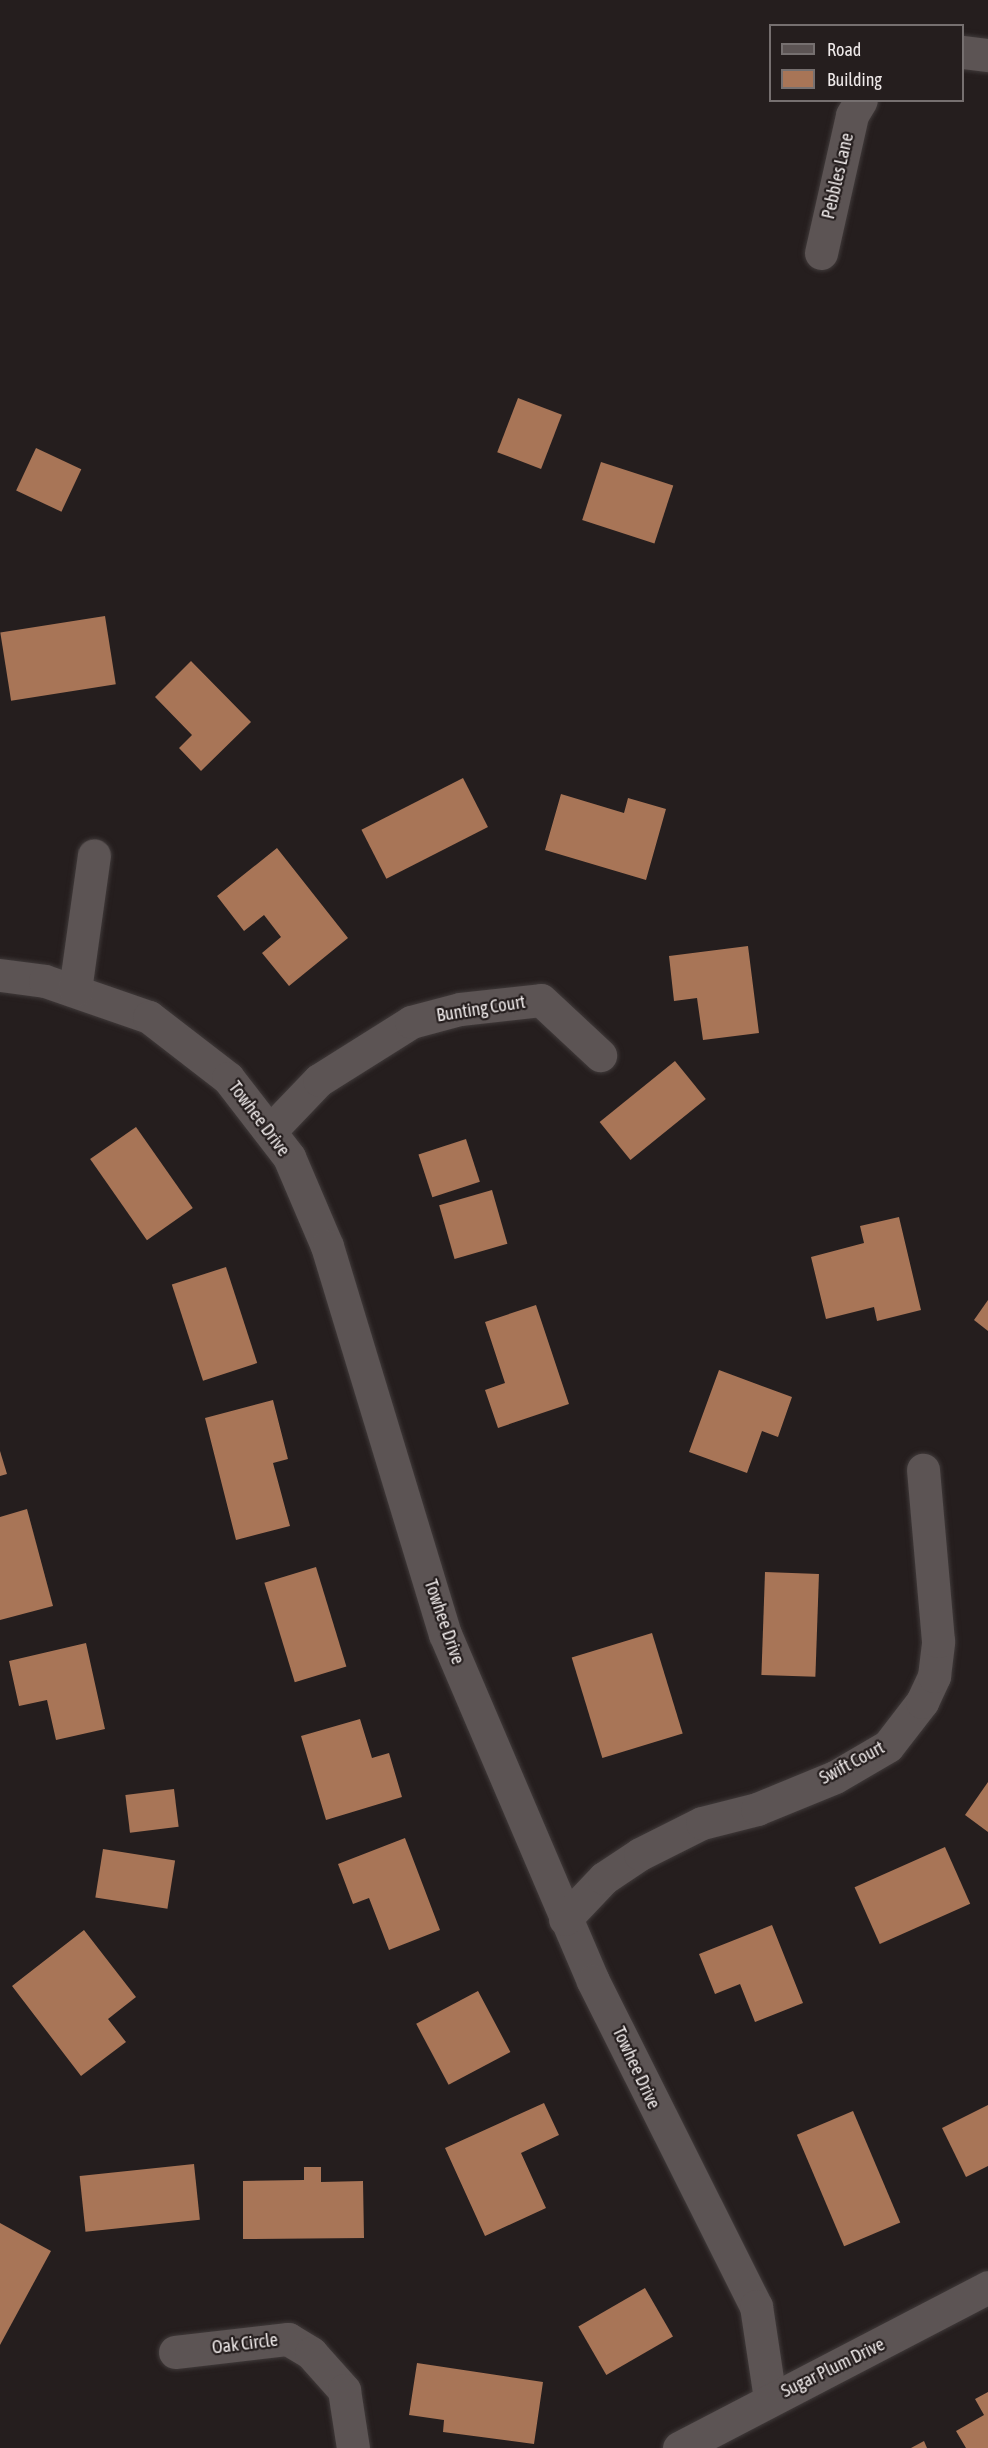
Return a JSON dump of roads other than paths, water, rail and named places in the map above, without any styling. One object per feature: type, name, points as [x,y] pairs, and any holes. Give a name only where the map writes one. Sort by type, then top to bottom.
[{"type":"street","points":[[964,52],[988,55]]},
{"type":"street","name":"Pebbles Lane","points":[[821,253],[852,115],[860,102]]},
{"type":"street","points":[[75,990],[94,855]]},
{"type":"street","name":"Towhee Drive","points":[[0,975],[75,990],[148,1017],[190,1045],[228,1078],[271,1130],[308,1196],[327,1246],[446,1634],[565,1919],[756,2306],[770,2399]]},
{"type":"street","name":"Bunting Court","points":[[271,1130],[319,1080],[411,1022],[460,1009],[541,1000],[600,1055]]},
{"type":"street","name":"Swift Court","points":[[565,1919],[604,1878],[640,1854],[702,1823],[757,1809],[835,1776],[888,1746],[922,1702],[934,1676],[938,1641],[923,1470]]},
{"type":"street","name":"Sugar Plum Drive","points":[[679,2448],[988,2287]]},
{"type":"street","name":"Oak Circle","points":[[176,2352],[288,2339],[310,2353],[344,2390],[353,2448]]}]
